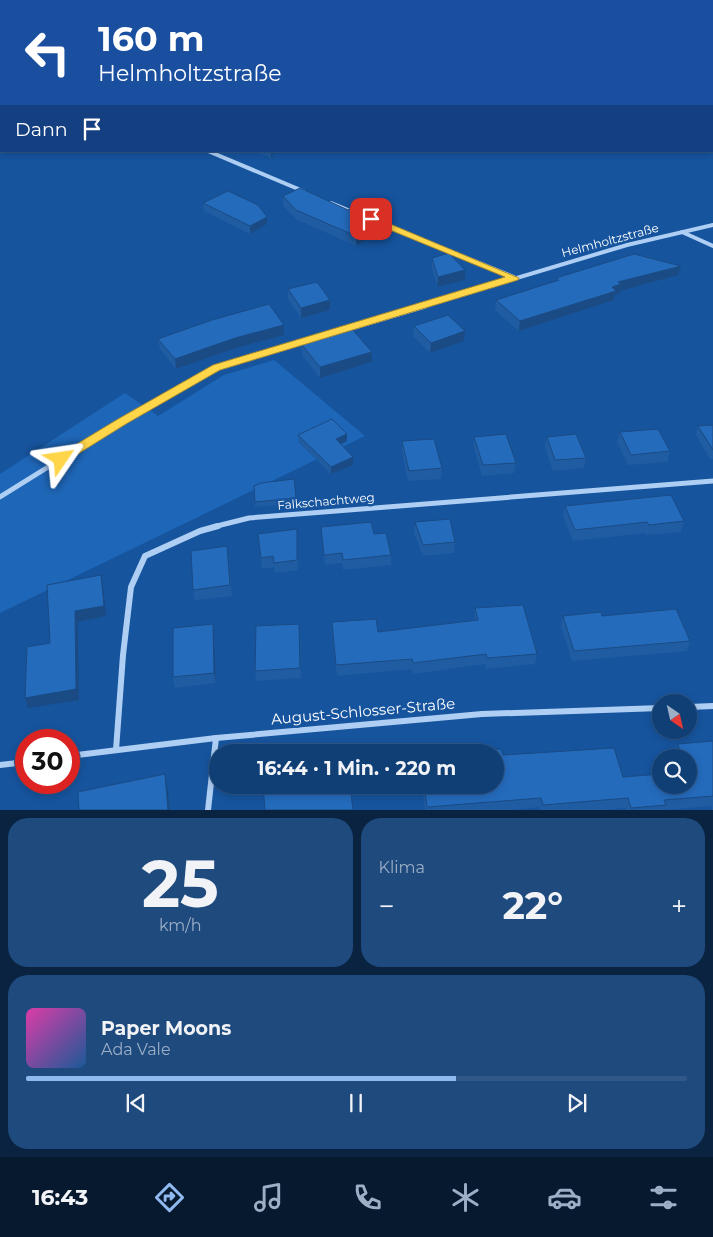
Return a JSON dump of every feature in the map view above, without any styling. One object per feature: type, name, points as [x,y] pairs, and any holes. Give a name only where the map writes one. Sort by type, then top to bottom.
[{"type":"street","points":[[210,152],[308,193]]},
{"type":"street","points":[[326,200],[362,215]]},
{"type":"street","points":[[371,219],[514,278]]},
{"type":"street","name":"Helmholtzstraße","points":[[0,497],[122,421],[216,368],[514,278],[680,232],[713,225]]},
{"type":"street","points":[[680,232],[713,246]]},
{"type":"street","name":"Falkschachtweg","points":[[116,750],[123,655],[131,587],[145,556],[200,531],[249,518],[713,481]]},
{"type":"street","points":[[698,707],[713,706]]},
{"type":"street","name":"August-Schlosser-Straße","points":[[80,755],[216,738],[482,714],[652,708]]},
{"type":"street","points":[[208,810],[216,738]]},
{"type":"street","points":[[0,765],[15,763]]},
{"type":"shaded area","points":[[274,360],[365,436],[0,613],[0,474],[125,393],[158,416],[224,375]]},
{"type":"building","points":[[300,188],[348,210],[350,209],[381,222],[356,236],[296,210],[283,196]]},
{"type":"building","points":[[228,191],[258,205],[267,217],[250,226],[203,203]]},
{"type":"building","points":[[449,253],[465,270],[438,277],[432,258]]},
{"type":"building","points":[[634,254],[681,266],[618,282],[621,284],[612,287],[616,291],[520,321],[496,300],[559,280],[556,278]]},
{"type":"building","points":[[317,282],[330,300],[301,308],[288,289]]},
{"type":"building","points":[[269,304],[284,325],[235,338],[175,359],[158,339],[212,320]]},
{"type":"building","points":[[448,315],[465,331],[431,343],[414,326]]},
{"type":"building","points":[[352,329],[372,352],[320,367],[302,345]]},
{"type":"building","points":[[332,419],[347,434],[336,439],[353,457],[331,467],[298,435]]},
{"type":"building","points":[[713,425],[713,450],[698,426]]},
{"type":"building","points":[[658,429],[670,451],[631,455],[620,432]]},
{"type":"building","points":[[506,434],[516,463],[483,465],[474,437]]},
{"type":"building","points":[[576,434],[586,458],[555,460],[547,437]]},
{"type":"building","points":[[434,439],[442,468],[409,471],[402,441]]},
{"type":"building","points":[[294,479],[296,498],[255,502],[254,486],[261,483]]},
{"type":"building","points":[[671,495],[684,521],[649,525],[647,522],[575,530],[565,506]]},
{"type":"building","points":[[450,519],[455,542],[423,545],[415,522]]},
{"type":"building","points":[[371,522],[374,534],[386,533],[391,555],[343,560],[342,553],[324,555],[321,527]]},
{"type":"building","points":[[297,529],[297,560],[274,563],[273,556],[261,558],[258,534]]},
{"type":"building","points":[[227,546],[230,585],[193,590],[191,551]]},
{"type":"building","points":[[101,575],[104,606],[75,611],[76,689],[25,698],[27,647],[50,643],[47,585]]},
{"type":"building","points":[[523,605],[537,654],[487,658],[486,654],[413,663],[412,659],[336,665],[332,622],[376,619],[378,632],[478,620],[475,608]]},
{"type":"building","points":[[676,609],[690,641],[574,651],[563,616],[601,612],[602,616]]},
{"type":"building","points":[[213,624],[214,673],[173,677],[173,628]]},
{"type":"building","points":[[299,624],[300,668],[255,671],[256,626]]},
{"type":"building","points":[[713,741],[713,796],[664,800],[666,805],[631,808],[628,798],[543,805],[541,798],[427,807],[425,794],[504,794],[504,755],[614,748],[623,777],[652,775],[652,794],[697,794],[697,749],[679,749],[678,744]]},
{"type":"building","points":[[165,774],[168,810],[79,810],[78,794],[80,792]]},
{"type":"building","points":[[264,794],[351,794],[353,810],[265,810]]},
{"type":"route","points":[[61,459],[122,421],[216,368],[514,278],[371,219]]}]
